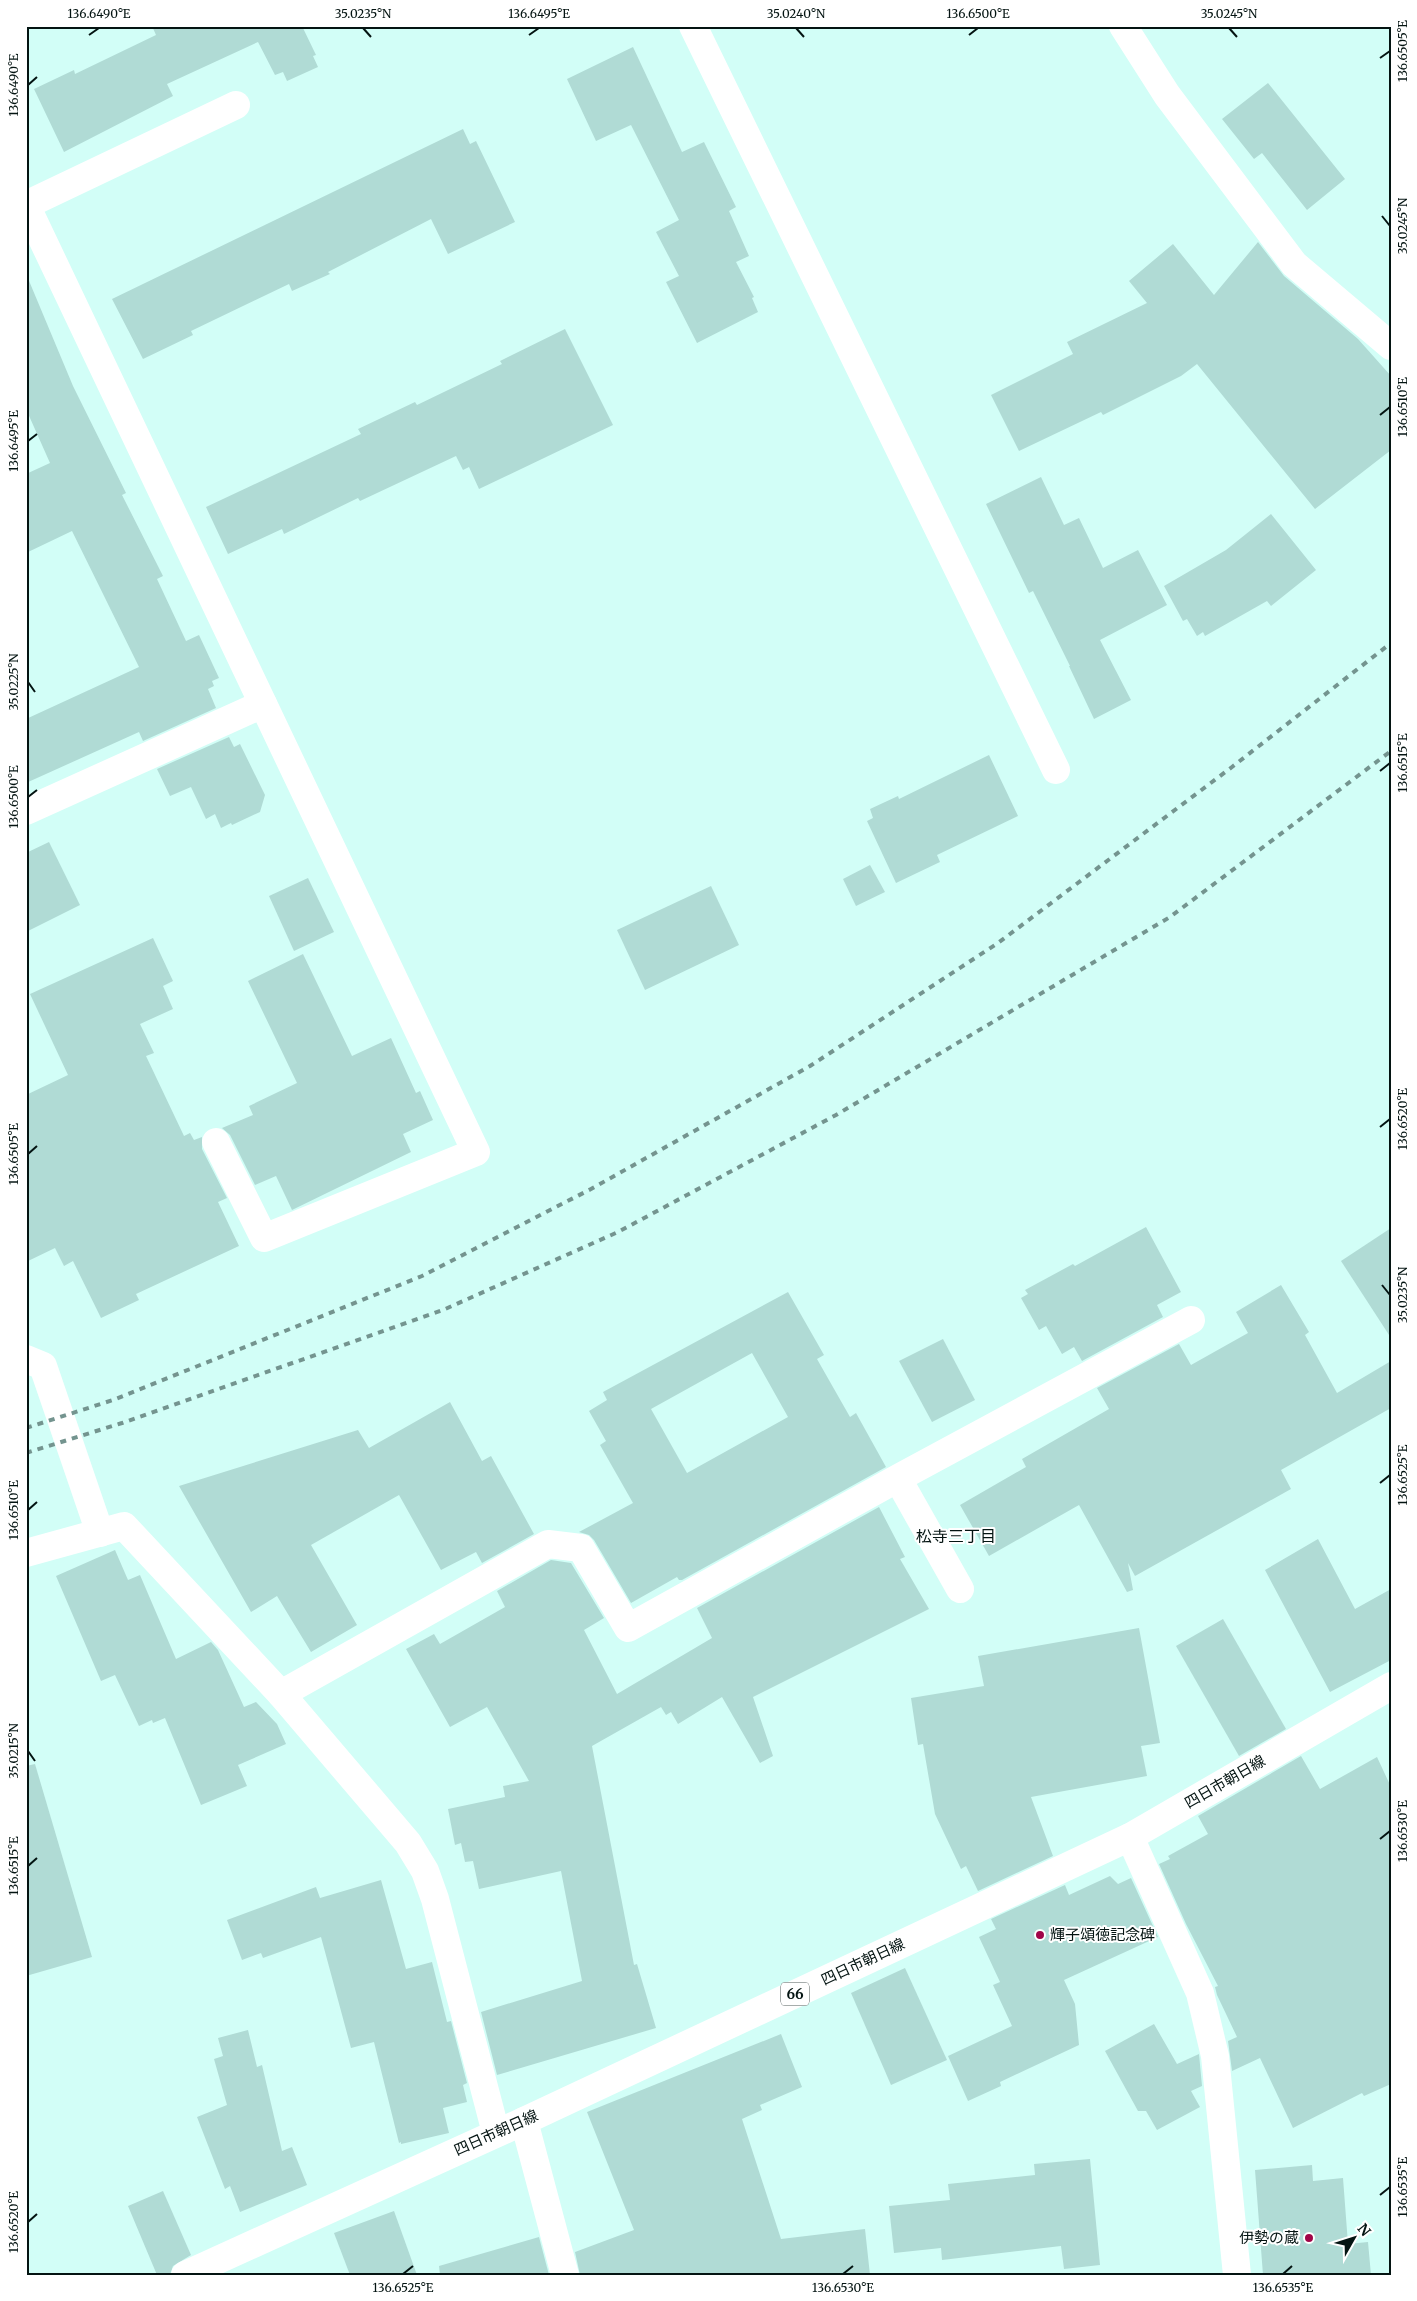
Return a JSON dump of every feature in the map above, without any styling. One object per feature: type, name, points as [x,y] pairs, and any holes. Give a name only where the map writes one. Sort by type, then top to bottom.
[{"type":"street","points":[[693,26],[1056,770]]},
{"type":"street","points":[[1123,26],[1167,95],[1294,264],[1391,346]]},
{"type":"street","points":[[216,1142],[264,1238],[476,1152],[26,205],[236,105]]},
{"type":"street","points":[[26,811],[263,704]]},
{"type":"street","points":[[281,1694],[548,1544],[581,1548],[628,1628],[1191,1320]]},
{"type":"street","points":[[26,1359],[43,1366],[100,1533]]},
{"type":"street","points":[[898,1479],[960,1589]]},
{"type":"street","points":[[26,1553],[124,1526],[281,1694],[408,1842],[425,1871],[435,1899],[496,2132]]},
{"type":"street","name":"四日市朝日線","points":[[185,2275],[496,2132],[524,2121],[1130,1836],[1391,1686]]},
{"type":"street","points":[[1130,1836],[1200,1993],[1215,2056],[1237,2275]]},
{"type":"street","points":[[524,2121],[566,2275]]},
{"type":"building","points":[[152,26],[302,26],[316,55],[313,56],[318,67],[287,81],[283,72],[275,75],[258,42],[167,84],[173,96],[64,152],[34,89],[74,70],[75,74],[156,35]]},
{"type":"building","points":[[633,47],[682,152],[704,142],[736,207],[729,211],[749,256],[736,262],[754,297],[752,298],[758,312],[697,343],[666,282],[679,276],[656,232],[679,220],[631,125],[596,141],[567,79]]},
{"type":"building","points":[[1268,83],[1345,179],[1307,210],[1262,153],[1254,159],[1222,119]]},
{"type":"building","points":[[463,129],[470,144],[476,141],[515,222],[448,254],[431,219],[328,272],[330,274],[292,291],[289,284],[191,331],[193,335],[143,359],[112,299]]},
{"type":"building","points":[[1258,242],[1284,276],[1358,339],[1391,376],[1391,450],[1315,509],[1197,364],[1181,376],[1103,415],[1101,412],[1019,451],[991,395],[1073,354],[1067,342],[1147,303],[1129,281],[1173,244],[1214,295]]},
{"type":"building","points":[[27,276],[73,386],[126,493],[122,495],[163,576],[157,579],[186,641],[199,635],[219,678],[212,681],[214,686],[208,689],[216,708],[143,741],[139,732],[26,783],[26,719],[139,667],[72,531],[26,553],[26,474],[50,463],[26,409]]},
{"type":"building","points":[[565,329],[613,425],[479,489],[469,467],[463,470],[456,456],[360,501],[358,498],[284,534],[282,529],[228,554],[206,507],[361,434],[358,429],[415,402],[417,405],[502,364],[500,361]]},
{"type":"building","points":[[1041,477],[1064,525],[1079,518],[1103,568],[1138,550],[1167,605],[1100,640],[1131,700],[1094,719],[1033,591],[1029,593],[986,504]]},
{"type":"building","points":[[1271,514],[1316,570],[1271,606],[1267,601],[1205,636],[1203,632],[1197,636],[1187,619],[1183,621],[1164,586],[1226,550]]},
{"type":"building","points":[[229,737],[234,747],[240,744],[265,795],[260,812],[221,828],[215,814],[206,819],[191,787],[170,796],[157,769]]},
{"type":"building","points":[[989,755],[1018,816],[937,855],[940,862],[896,883],[867,821],[873,818],[870,809],[898,796],[899,799]]},
{"type":"building","points":[[49,842],[80,905],[26,932],[26,853]]},
{"type":"building","points":[[870,865],[885,892],[856,906],[843,879]]},
{"type":"building","points":[[308,878],[334,932],[294,951],[269,896]]},
{"type":"building","points":[[711,886],[739,945],[645,990],[617,930]]},
{"type":"building","points":[[153,938],[173,981],[163,986],[173,1009],[140,1024],[154,1053],[146,1056],[184,1136],[190,1133],[194,1140],[202,1137],[202,1149],[227,1198],[218,1202],[239,1246],[136,1294],[139,1300],[101,1318],[73,1261],[64,1266],[55,1248],[26,1262],[26,1095],[68,1075],[30,994]]},
{"type":"building","points":[[303,954],[352,1056],[391,1038],[416,1093],[420,1091],[433,1120],[403,1134],[411,1152],[292,1210],[276,1176],[255,1185],[230,1135],[222,1128],[253,1115],[249,1106],[297,1083],[248,981]]},
{"type":"building","points":[[1146,1227],[1181,1292],[1157,1305],[1163,1317],[1082,1361],[1074,1347],[1062,1354],[1046,1326],[1039,1330],[1021,1298],[1028,1294],[1025,1290],[1073,1264],[1075,1266]]},
{"type":"building","points":[[1391,1228],[1391,1338],[1341,1261]]},
{"type":"building","points":[[1281,1285],[1309,1332],[1305,1335],[1337,1393],[1391,1361],[1391,1408],[1281,1470],[1291,1489],[1135,1576],[1128,1563],[1133,1590],[1127,1592],[1079,1505],[989,1556],[960,1505],[1026,1467],[1022,1459],[1109,1409],[1097,1388],[1179,1344],[1191,1365],[1248,1333],[1236,1312]]},
{"type":"building","points":[[788,1292],[824,1355],[817,1359],[850,1417],[856,1413],[886,1467],[682,1580],[679,1580],[677,1577],[631,1603],[594,1540],[589,1535],[579,1532],[633,1503],[600,1445],[606,1441],[589,1411],[607,1400],[603,1392]],"holes":[[[752,1353],[788,1417],[687,1473],[651,1409]]]},
{"type":"building","points":[[943,1339],[975,1400],[932,1422],[899,1361]]},
{"type":"building","points":[[450,1402],[482,1461],[491,1456],[534,1534],[482,1563],[476,1552],[441,1570],[399,1495],[311,1545],[357,1625],[311,1652],[277,1596],[251,1612],[179,1486],[358,1430],[369,1448]]},
{"type":"building","points":[[879,1507],[905,1557],[900,1559],[929,1609],[753,1697],[773,1756],[760,1763],[722,1697],[678,1724],[671,1712],[666,1715],[661,1707],[592,1746],[634,1965],[637,1964],[656,2028],[497,2075],[481,2012],[582,1981],[561,1871],[479,1889],[473,1861],[465,1862],[461,1843],[455,1845],[448,1809],[505,1797],[503,1786],[529,1781],[487,1707],[450,1727],[406,1649],[434,1634],[440,1644],[505,1607],[497,1591],[551,1560],[571,1563],[604,1618],[584,1630],[617,1694],[712,1638],[697,1608]]},
{"type":"building","points":[[1318,1539],[1355,1609],[1391,1589],[1391,1660],[1330,1692],[1265,1570]]},
{"type":"building","points":[[115,1550],[128,1580],[140,1575],[176,1659],[211,1642],[218,1650],[244,1707],[256,1702],[277,1724],[286,1744],[238,1765],[247,1786],[201,1805],[165,1718],[153,1723],[152,1720],[139,1726],[115,1675],[101,1681],[56,1576]]},
{"type":"building","points":[[1223,1619],[1286,1729],[1239,1756],[1176,1646]]},
{"type":"building","points":[[1139,1628],[1160,1743],[1141,1746],[1147,1776],[1031,1797],[1053,1856],[978,1891],[966,1866],[961,1869],[935,1814],[923,1744],[918,1745],[911,1698],[984,1686],[978,1656]]},
{"type":"building","points":[[1301,1756],[1320,1789],[1377,1757],[1391,1787],[1391,2084],[1364,2096],[1362,2093],[1293,2128],[1260,2058],[1232,2071],[1228,2041],[1237,2037],[1217,1995],[1215,1987],[1218,1986],[1186,1924],[1159,1864],[1170,1859],[1168,1856],[1208,1834],[1198,1816]]},
{"type":"building","points":[[35,1764],[92,1957],[26,1976],[26,1766]]},
{"type":"building","points":[[1110,1876],[1118,1884],[1131,1878],[1158,1937],[1064,1980],[1075,2004],[1079,2045],[1000,2082],[1001,2086],[968,2101],[948,2056],[1012,2026],[993,1985],[1000,1982],[979,1937],[996,1929],[991,1919],[1065,1885],[1069,1895]]},
{"type":"building","points":[[381,1880],[406,1969],[432,1962],[447,2022],[451,2021],[467,2083],[463,2085],[467,2102],[443,2108],[449,2133],[401,2144],[401,2142],[399,2143],[374,2042],[351,2048],[321,1937],[263,1958],[261,1953],[242,1960],[227,1920],[316,1887],[320,1898]]},
{"type":"building","points":[[905,1968],[947,2060],[891,2085],[851,1993]]},
{"type":"building","points":[[1154,2024],[1177,2064],[1199,2054],[1202,2086],[1191,2091],[1200,2107],[1157,2130],[1146,2111],[1138,2111],[1105,2051]]},
{"type":"building","points":[[248,2030],[257,2067],[262,2065],[282,2151],[292,2147],[307,2185],[240,2212],[230,2186],[225,2189],[197,2117],[227,2105],[214,2059],[223,2056],[218,2038]]},
{"type":"building","points":[[781,2034],[802,2087],[760,2105],[762,2110],[742,2119],[781,2239],[865,2229],[870,2275],[580,2275],[575,2252],[634,2230],[587,2112]]},
{"type":"building","points":[[1090,2159],[1100,2265],[1064,2269],[1061,2246],[942,2260],[941,2248],[894,2253],[889,2206],[950,2200],[948,2184],[1035,2175],[1034,2164]]},
{"type":"building","points":[[1312,2165],[1313,2181],[1343,2178],[1348,2244],[1368,2242],[1371,2275],[1263,2275],[1255,2170]]},
{"type":"building","points":[[163,2191],[191,2255],[173,2266],[170,2275],[157,2275],[128,2206]]},
{"type":"building","points":[[394,2211],[417,2275],[350,2275],[334,2233]]},
{"type":"building","points":[[539,2237],[549,2275],[440,2275],[439,2266]]},
{"type":"railway","points":[[26,1428],[113,1400],[422,1276],[591,1189],[810,1066],[998,943],[1232,767],[1391,643]]},
{"type":"railway","points":[[26,1453],[122,1423],[443,1310],[618,1232],[836,1115],[1170,917],[1391,751]]},
{"type":"place","name":"輝子頌徳記念碑","points":[[1040,1935]]},
{"type":"place","name":"伊勢の蔵","points":[[1309,2238]]},
{"type":"district","name":"松寺三丁目","points":[[956,1536]]}]
